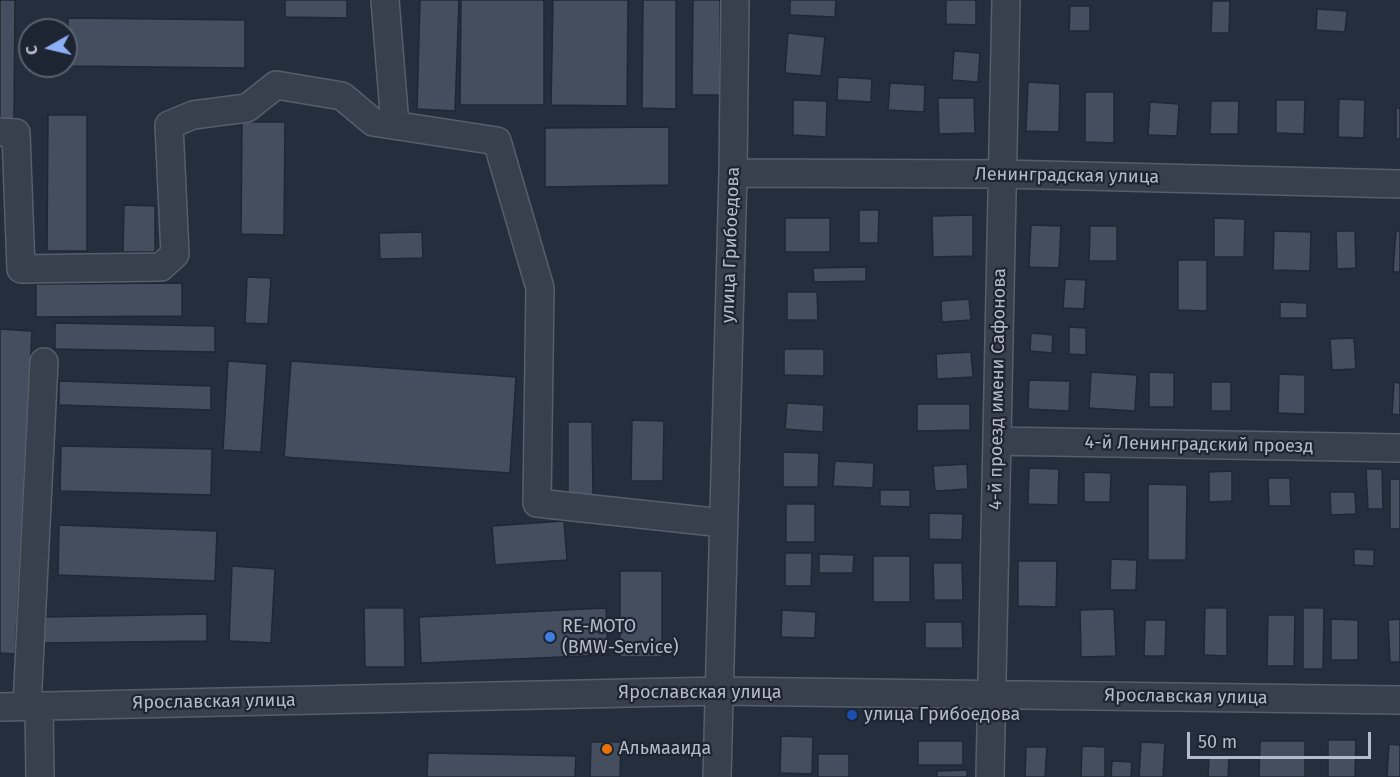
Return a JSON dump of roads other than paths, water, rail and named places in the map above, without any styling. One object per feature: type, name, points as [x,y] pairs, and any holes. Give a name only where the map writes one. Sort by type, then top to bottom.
[{"type":"street","points":[[384,0],[395,125]]},
{"type":"street","name":"улица Грибоедова","points":[[717,777],[734,173],[735,0]]},
{"type":"street","name":"4-й проезд имени Сафонова","points":[[990,777],[1006,0]]},
{"type":"street","points":[[0,132],[16,133],[21,269],[161,267],[175,254],[169,125],[193,116],[247,108],[276,85],[342,96],[373,122],[497,141],[540,288],[537,503],[723,523]]},
{"type":"street","name":"Ленинградская улица","points":[[734,173],[1003,174],[1400,184]]},
{"type":"street","points":[[40,777],[33,706],[44,362]]},
{"type":"street","name":"4-й Ленинградский проезд","points":[[997,441],[1400,448]]},
{"type":"street","name":"Ярославская улица","points":[[0,707],[719,691],[1400,700]]},
{"type":"place","name":"RE-MOTO (BMW-Service)","points":[[550,637]]},
{"type":"place","name":"улица Грибоедова","points":[[852,715]]},
{"type":"place","name":"Альмааида","points":[[607,749]]}]
